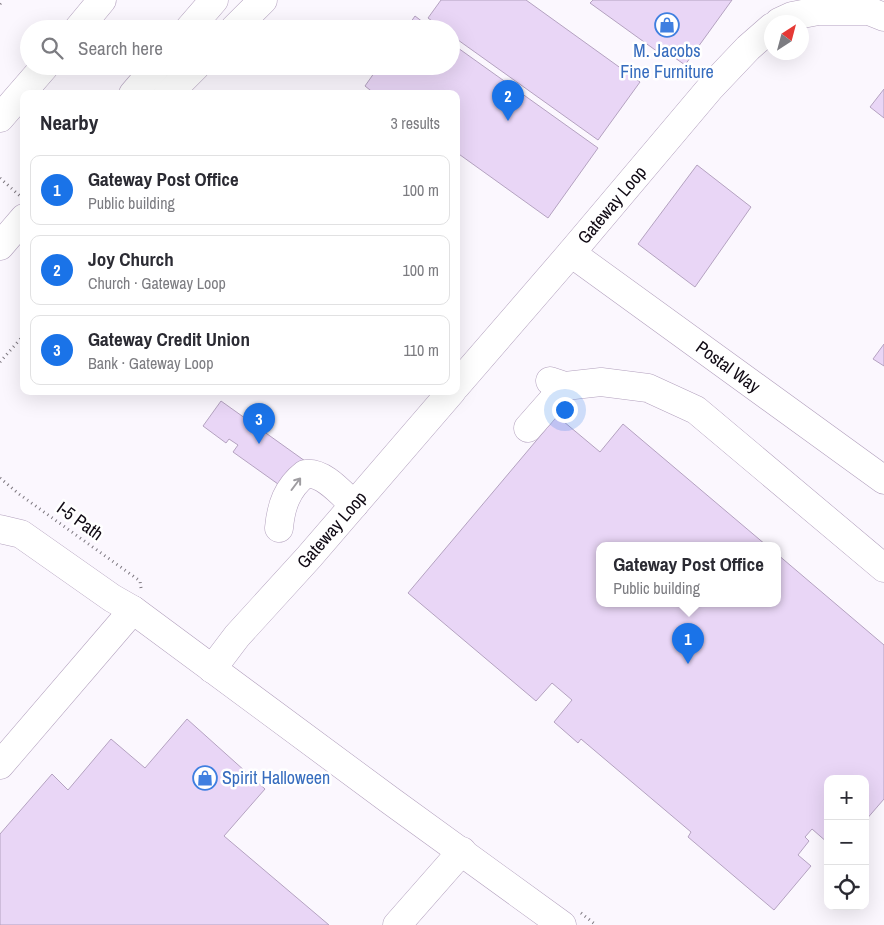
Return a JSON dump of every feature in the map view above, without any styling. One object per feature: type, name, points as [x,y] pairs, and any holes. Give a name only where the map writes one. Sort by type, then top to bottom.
[{"type":"main road","points":[[85,20],[102,0]]},
{"type":"main road","points":[[197,20],[214,0]]},
{"type":"main road","points":[[243,20],[263,0]]},
{"type":"main road","points":[[797,15],[818,11],[869,11],[884,17]]},
{"type":"main road","name":"Gateway Loop","points":[[460,381],[572,253],[711,87],[764,34]]},
{"type":"main road","points":[[24,90],[37,75]]},
{"type":"main road","points":[[136,90],[149,75]]},
{"type":"main road","points":[[172,90],[187,75]]},
{"type":"main road","points":[[0,118],[20,95]]},
{"type":"main road","points":[[0,246],[20,219]]},
{"type":"main road","name":"Postal Way","points":[[572,253],[884,480]]},
{"type":"main road","points":[[528,428],[558,383],[601,382],[648,388],[696,410],[884,568]]},
{"type":"main road","name":"Gateway Loop","points":[[212,670],[237,636],[354,505],[449,395]]},
{"type":"main road","points":[[279,528],[280,511],[284,500],[304,474],[318,475],[354,505]]},
{"type":"main road","points":[[0,529],[21,534],[112,598],[137,598],[212,670],[562,925]]},
{"type":"main road","points":[[0,765],[137,598]]},
{"type":"main road","points":[[397,925],[462,851]]},
{"type":"path","points":[[0,4],[3,0]]},
{"type":"path","points":[[0,178],[20,210]]},
{"type":"path","points":[[0,362],[20,340]]},
{"type":"path","name":"I-5 Path","points":[[0,478],[19,494],[140,581],[137,598]]},
{"type":"building","points":[[441,0],[526,0],[640,82],[598,140],[460,41],[460,20],[431,20],[428,18]]},
{"type":"building","name":"M. Jacobs Fine Furniture","points":[[593,0],[732,0],[685,65],[661,48],[658,52],[590,3]]},
{"type":"building","points":[[415,16],[420,20],[412,20]]},
{"type":"building","points":[[460,49],[598,148],[548,218],[460,155],[460,90],[370,90],[365,86],[373,75],[460,75]]},
{"type":"building","points":[[884,89],[884,118],[870,107]]},
{"type":"building","points":[[697,165],[751,207],[695,287],[638,244]]},
{"type":"building","points":[[884,344],[884,366],[873,359]]},
{"type":"building","points":[[221,401],[305,461],[285,489],[233,452],[238,445],[229,439],[226,443],[203,426]]},
{"type":"building","points":[[557,416],[600,452],[623,424],[762,542],[596,542],[596,607],[781,607],[781,557],[884,645],[884,799],[869,816],[869,775],[824,775],[824,840],[812,829],[805,837],[809,841],[798,855],[811,866],[774,910],[688,837],[691,832],[581,739],[578,743],[554,722],[572,700],[552,683],[536,701],[408,593]]},
{"type":"building","points":[[187,719],[265,789],[224,836],[329,925],[0,925],[0,834],[52,774],[68,790],[111,739],[145,768]]},
{"type":"place","name":"M. Jacobs Fine Furniture","points":[[667,25]]},
{"type":"place","name":"Joy Church","points":[[508,121]]},
{"type":"place","name":"Gateway Credit Union","points":[[259,444]]},
{"type":"place","name":"Gateway Post Office","points":[[688,664]]},
{"type":"place","name":"Spirit Halloween","points":[[205,778]]}]
